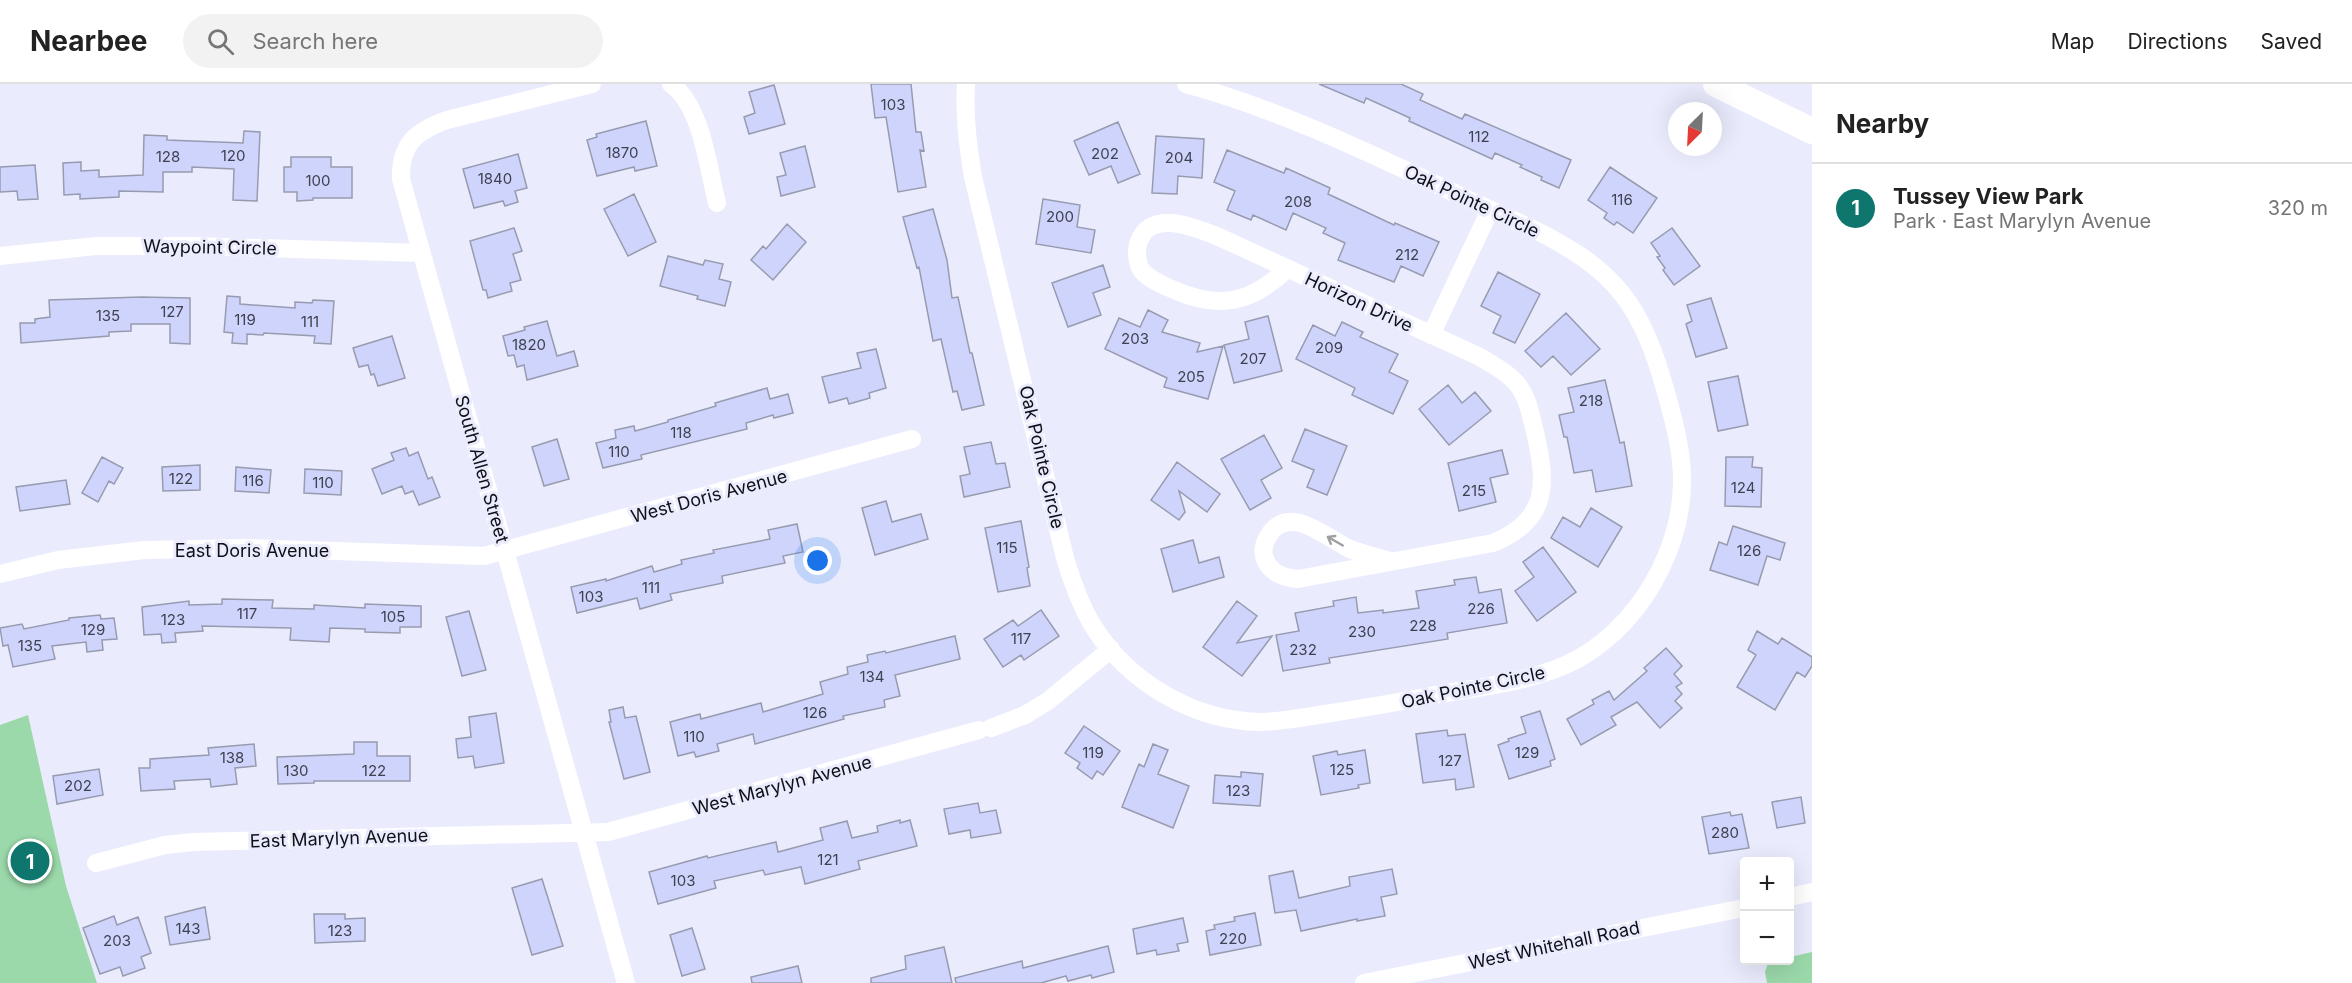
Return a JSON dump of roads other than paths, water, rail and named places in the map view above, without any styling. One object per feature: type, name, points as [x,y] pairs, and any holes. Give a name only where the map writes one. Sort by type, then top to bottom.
[{"type":"main road","points":[[1716,84],[1812,131]]},
{"type":"street","name":"South Allen Street","points":[[592,84],[430,126],[408,144],[403,154],[401,179],[626,983]]},
{"type":"street","points":[[671,84],[684,95],[691,105],[717,203]]},
{"type":"street","name":"Oak Pointe Circle","points":[[966,84],[965,110],[968,145],[974,177],[1065,558],[1091,623],[1111,649],[1146,682],[1177,701],[1231,719],[1264,722],[1391,703],[1552,671],[1590,650],[1622,624],[1639,604],[1665,562],[1673,540],[1681,502],[1681,462],[1672,414],[1652,345],[1644,326],[1620,290],[1589,260],[1563,243],[1384,160],[1278,114],[1186,84]]},
{"type":"street","name":"Horizon Drive","points":[[1431,335],[1490,210]]},
{"type":"street","name":"Horizon Drive","points":[[1287,269],[1264,289],[1252,295],[1236,300],[1211,301],[1185,295],[1148,276],[1138,264],[1138,243],[1146,231],[1157,225],[1175,223],[1219,237],[1494,366],[1519,386],[1532,419],[1542,463],[1543,483],[1535,510],[1525,525],[1511,536],[1493,543],[1313,576],[1287,578],[1271,570],[1267,564],[1265,544],[1274,529],[1285,522],[1292,522],[1305,525],[1362,554],[1390,561]]},
{"type":"street","name":"Waypoint Circle","points":[[0,256],[11,253],[118,246],[421,253]]},
{"type":"street","name":"West Doris Avenue","points":[[505,552],[912,440]]},
{"type":"street","name":"East Doris Avenue","points":[[0,574],[58,560],[144,550],[248,548],[484,556],[505,552]]},
{"type":"street","name":"West Marylyn Avenue","points":[[584,832],[608,832],[985,729],[1026,715],[1048,701],[1111,649]]},
{"type":"street","name":"East Marylyn Avenue","points":[[96,863],[165,845],[193,842],[584,832]]},
{"type":"street","points":[[1794,896],[1812,892]]},
{"type":"street","name":"West Whitehall Road","points":[[1364,983],[1740,909]]},
{"type":"place","name":"Tussey View Park","points":[[30,861]]}]
